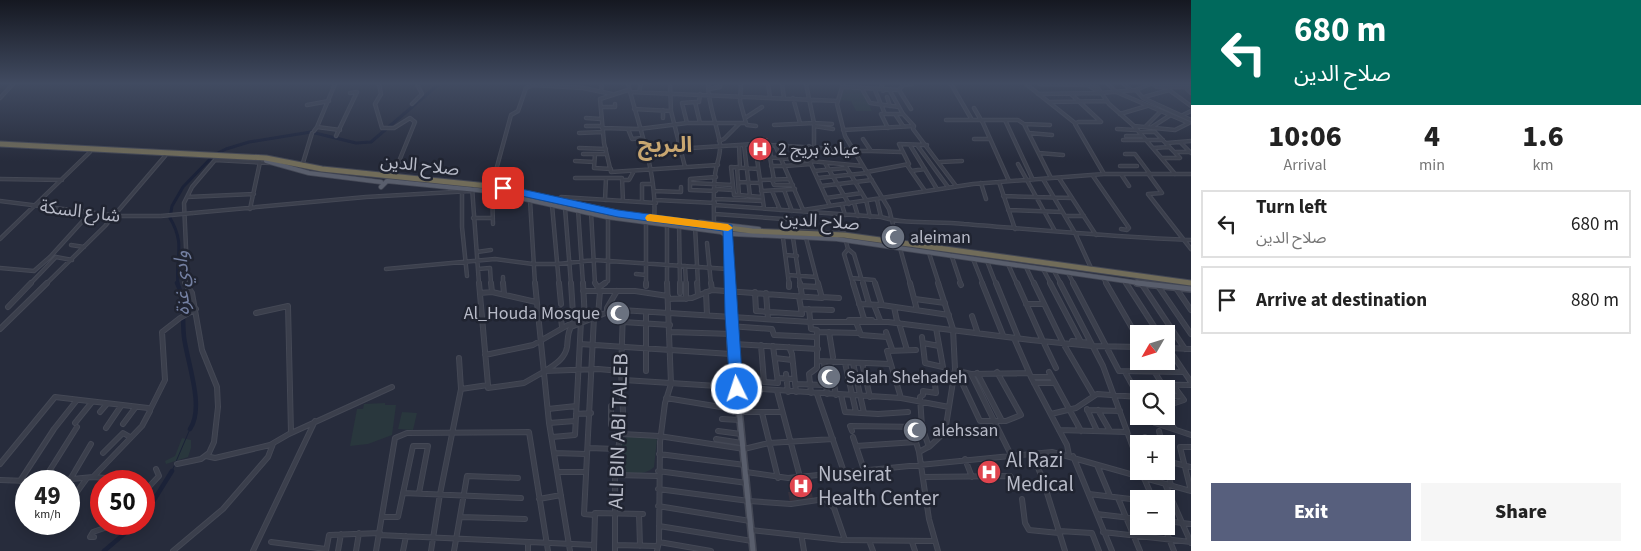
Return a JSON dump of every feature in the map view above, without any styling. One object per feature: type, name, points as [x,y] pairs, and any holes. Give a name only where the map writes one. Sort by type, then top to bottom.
[{"type":"highway","name":"صلاح الدين","points":[[0,145],[165,156],[266,158],[386,179],[488,186],[591,209],[714,225],[727,231],[847,238],[1035,264],[1084,274],[1191,285]]},
{"type":"highway","name":"صلاح الدين","points":[[0,145],[205,157]]},
{"type":"highway","name":"صلاح الدين","points":[[226,157],[266,162],[317,172],[472,189],[492,189],[591,213],[608,216],[654,218],[666,224],[679,226],[770,235],[847,238],[951,255],[1035,264]]},
{"type":"highway","name":"صلاح الدين","points":[[1049,268],[1191,285]]},
{"type":"main road","points":[[302,165],[386,179],[492,189],[654,218]]},
{"type":"main road","points":[[492,189],[530,200],[578,210]]},
{"type":"main road","points":[[608,216],[646,223],[666,224]]},
{"type":"main road","points":[[714,225],[780,233],[794,238],[847,238],[930,253],[1026,267],[1049,268],[1068,273],[1158,286],[1176,288],[1191,285]]},
{"type":"main road","points":[[727,231],[732,234],[780,233]]},
{"type":"main road","points":[[727,231],[730,290]]},
{"type":"main road","points":[[727,231],[732,354],[748,483],[753,551]]},
{"type":"main road","points":[[731,334],[732,354]]},
{"type":"street","points":[[302,165],[313,132],[318,127],[325,110]]},
{"type":"street","points":[[336,136],[349,110]]},
{"type":"street","points":[[377,110],[382,128],[387,130],[395,129],[406,119],[415,120],[415,124],[386,179]]},
{"type":"street","points":[[493,224],[492,189],[511,115],[518,110]]},
{"type":"street","points":[[602,110],[602,127],[606,154],[613,173],[718,165]]},
{"type":"street","points":[[634,110],[653,184],[656,201],[654,218]]},
{"type":"street","points":[[655,110],[671,111],[685,167]]},
{"type":"street","points":[[663,110],[663,118]]},
{"type":"street","points":[[683,110],[686,124]]},
{"type":"street","points":[[697,110],[700,123]]},
{"type":"street","points":[[711,110],[720,145],[720,161],[716,177],[714,225]]},
{"type":"street","points":[[743,110],[746,123]]},
{"type":"street","points":[[745,118],[758,110]]},
{"type":"street","points":[[796,110],[800,123]]},
{"type":"street","points":[[811,110],[814,124],[814,146]]},
{"type":"street","points":[[840,110],[846,138],[885,199]]},
{"type":"street","points":[[883,110],[885,114]]},
{"type":"street","points":[[901,110],[914,126],[913,129],[940,162],[956,186]]},
{"type":"street","points":[[966,110],[972,120]]},
{"type":"street","points":[[975,110],[1009,181]]},
{"type":"street","points":[[1060,110],[1075,123],[1104,174]]},
{"type":"street","points":[[1075,123],[1101,122],[1088,110]]},
{"type":"street","points":[[1116,110],[1134,126],[1175,174]]},
{"type":"street","points":[[1120,114],[1134,110]]},
{"type":"street","points":[[1155,110],[1190,122]]},
{"type":"street","points":[[1168,110],[1190,122]]},
{"type":"street","points":[[1182,116],[1191,111]]},
{"type":"street","points":[[1145,127],[1160,112]]},
{"type":"street","points":[[888,128],[881,114],[903,114]]},
{"type":"street","points":[[895,114],[904,127]]},
{"type":"street","points":[[1152,128],[1169,116]]},
{"type":"street","points":[[586,118],[602,119]]},
{"type":"street","points":[[946,120],[1018,120],[1024,124],[1051,178]]},
{"type":"street","points":[[1005,120],[1033,180]]},
{"type":"street","points":[[1134,126],[1175,130],[1190,122]]},
{"type":"street","points":[[586,126],[639,129],[700,123],[746,123],[747,125],[756,126]]},
{"type":"street","points":[[719,141],[724,139],[739,123]]},
{"type":"street","points":[[774,125],[800,123],[832,124]]},
{"type":"street","points":[[814,124],[833,129]]},
{"type":"street","points":[[1024,124],[1050,125]]},
{"type":"street","points":[[844,130],[914,126]]},
{"type":"street","points":[[318,127],[340,130]]},
{"type":"street","points":[[628,128],[632,139],[642,138]]},
{"type":"street","points":[[1117,129],[1155,132],[1180,158],[1162,158]]},
{"type":"street","points":[[579,133],[603,132]]},
{"type":"street","points":[[1029,133],[1052,135]]},
{"type":"street","points":[[1126,136],[1142,136]]},
{"type":"street","points":[[863,139],[871,151]]},
{"type":"street","points":[[974,139],[990,139]]},
{"type":"street","points":[[1123,140],[1191,141]]},
{"type":"street","points":[[1180,142],[1190,151]]},
{"type":"street","points":[[645,151],[664,152],[720,145],[776,145],[814,146],[854,151],[901,152]]},
{"type":"street","points":[[738,145],[739,195]]},
{"type":"street","points":[[744,145],[750,196]]},
{"type":"street","points":[[755,145],[764,208]]},
{"type":"street","points":[[769,145],[774,186],[793,184]]},
{"type":"street","points":[[776,145],[804,211]]},
{"type":"street","points":[[925,191],[907,165],[898,145],[927,145]]},
{"type":"street","points":[[909,145],[938,189]]},
{"type":"street","points":[[917,145],[948,187]]},
{"type":"street","points":[[808,146],[809,160],[830,206]]},
{"type":"street","points":[[579,148],[606,148]]},
{"type":"street","points":[[1152,148],[1170,148]]},
{"type":"street","points":[[854,151],[890,209],[898,240]]},
{"type":"street","points":[[1175,152],[1190,151]]},
{"type":"street","points":[[0,239],[90,152]]},
{"type":"street","points":[[1038,153],[1063,155]]},
{"type":"street","points":[[583,154],[606,154]]},
{"type":"street","points":[[595,154],[594,168],[611,169]]},
{"type":"street","points":[[1125,154],[1135,154],[1149,174],[1162,193],[1148,194],[1191,249]]},
{"type":"street","points":[[0,329],[85,247],[165,156]]},
{"type":"street","points":[[757,156],[809,160],[846,166]]},
{"type":"street","points":[[177,464],[206,456],[214,442],[218,392],[201,344],[192,293],[185,281],[187,268],[184,203],[192,187],[215,160],[266,162],[250,208]]},
{"type":"street","points":[[575,161],[594,162]]},
{"type":"street","points":[[940,162],[962,161]]},
{"type":"street","points":[[825,162],[849,204]]},
{"type":"street","points":[[1127,162],[1135,174]]},
{"type":"street","points":[[771,166],[811,164]]},
{"type":"street","points":[[1018,164],[1055,231]]},
{"type":"street","points":[[818,178],[851,175],[907,165]]},
{"type":"street","points":[[814,171],[846,166],[863,166]]},
{"type":"street","points":[[846,166],[867,201],[870,217]]},
{"type":"street","points":[[1120,166],[1137,166]]},
{"type":"street","points":[[758,169],[731,167],[733,190],[734,195],[762,197]]},
{"type":"street","points":[[911,171],[925,169]]},
{"type":"street","points":[[575,178],[622,178],[623,180],[629,180],[634,171]]},
{"type":"street","points":[[804,211],[981,183],[1104,174],[1191,174]]},
{"type":"street","points":[[1120,174],[1129,186]]},
{"type":"street","points":[[1093,175],[1129,228],[1127,230],[1121,229]]},
{"type":"street","points":[[716,177],[690,179],[690,190],[733,190]]},
{"type":"street","points":[[605,200],[606,178]]},
{"type":"street","points":[[1058,178],[1096,235]]},
{"type":"street","points":[[690,183],[716,184],[790,179]]},
{"type":"street","points":[[1043,179],[1075,233],[1091,268]]},
{"type":"street","points":[[0,180],[63,180]]},
{"type":"street","points":[[623,180],[623,201]]},
{"type":"street","points":[[821,186],[872,180]]},
{"type":"street","points":[[999,182],[1015,229]]},
{"type":"street","points":[[981,183],[986,199]]},
{"type":"street","points":[[642,202],[642,184],[653,184]]},
{"type":"street","points":[[450,193],[451,186]]},
{"type":"street","points":[[654,191],[681,192],[681,187]]},
{"type":"street","points":[[472,189],[488,388],[518,384],[545,371],[563,357],[566,352],[568,330],[583,321]]},
{"type":"street","name":"شارع السكة","points":[[0,201],[115,215],[161,216],[366,197],[462,192],[472,189]]},
{"type":"street","points":[[761,191],[795,189]]},
{"type":"street","points":[[772,190],[780,210]]},
{"type":"street","points":[[784,190],[792,211]]},
{"type":"street","points":[[462,192],[460,195],[467,276]]},
{"type":"street","points":[[187,197],[254,194]]},
{"type":"street","points":[[826,198],[862,194]]},
{"type":"street","points":[[1003,196],[1072,198]]},
{"type":"street","points":[[559,200],[561,197],[642,202],[762,201]]},
{"type":"street","points":[[530,200],[536,302],[545,371],[549,423],[570,551]]},
{"type":"street","points":[[877,200],[881,217]]},
{"type":"street","points":[[715,202],[780,210],[881,217],[893,220],[935,221],[1015,229],[1191,240]]},
{"type":"street","points":[[854,203],[858,216]]},
{"type":"street","points":[[842,204],[845,215]]},
{"type":"street","points":[[552,205],[561,304]]},
{"type":"street","points":[[565,208],[573,314]]},
{"type":"street","points":[[552,437],[575,435],[583,321],[578,210]]},
{"type":"street","points":[[1008,210],[1062,212]]},
{"type":"street","points":[[0,268],[32,272],[50,257],[91,212]]},
{"type":"street","points":[[591,213],[595,285],[599,290]]},
{"type":"street","points":[[715,214],[798,220]]},
{"type":"street","points":[[608,216],[608,281],[599,290],[593,344],[589,448],[587,454],[584,514],[595,515],[595,513],[602,512],[641,514],[640,546]]},
{"type":"street","points":[[1064,216],[1084,216]]},
{"type":"street","points":[[473,218],[492,218]]},
{"type":"street","points":[[646,223],[646,286]]},
{"type":"street","points":[[658,546],[659,436],[666,398],[671,384],[666,224]]},
{"type":"street","points":[[679,226],[680,293]]},
{"type":"street","points":[[695,228],[698,295]]},
{"type":"street","points":[[789,287],[786,256],[780,233],[841,232],[1091,268],[1191,285]]},
{"type":"street","points":[[755,292],[756,311],[802,314],[794,238]]},
{"type":"street","points":[[806,238],[822,297]]},
{"type":"street","points":[[847,238],[848,249],[844,254],[865,321]]},
{"type":"street","points":[[707,243],[712,290]]},
{"type":"street","points":[[71,245],[85,247]]},
{"type":"street","points":[[900,248],[918,310]]},
{"type":"street","points":[[848,249],[854,254],[869,304]]},
{"type":"street","points":[[477,252],[492,250]]},
{"type":"street","points":[[919,452],[928,448],[945,432],[956,370],[953,330],[930,253]]},
{"type":"street","points":[[951,255],[961,284]]},
{"type":"street","points":[[786,256],[796,256]]},
{"type":"street","points":[[50,257],[72,260]]},
{"type":"street","points":[[8,306],[56,258]]},
{"type":"street","points":[[386,269],[495,259],[533,264],[558,264],[594,260],[728,269]]},
{"type":"street","points":[[973,259],[1003,335]]},
{"type":"street","points":[[987,261],[1030,375],[1059,430],[1112,551]]},
{"type":"street","points":[[1008,264],[1056,368]]},
{"type":"street","points":[[686,266],[686,299]]},
{"type":"street","points":[[1026,267],[1063,342],[1094,396]]},
{"type":"street","points":[[478,269],[490,268],[492,292]]},
{"type":"street","points":[[1049,268],[1081,342]]},
{"type":"street","points":[[1049,268],[1103,366],[1130,440]]},
{"type":"street","points":[[1068,273],[1119,371],[1184,372]]},
{"type":"street","points":[[636,274],[646,275]]},
{"type":"street","points":[[788,275],[816,277]]},
{"type":"street","points":[[503,277],[504,294]]},
{"type":"street","points":[[851,278],[874,280],[882,305]]},
{"type":"street","points":[[1103,278],[1130,325]]},
{"type":"street","points":[[1125,281],[1153,325]]},
{"type":"street","points":[[1141,283],[1185,348]]},
{"type":"street","points":[[800,286],[819,287]]},
{"type":"street","points":[[1158,286],[1191,334]]},
{"type":"street","points":[[1176,288],[1191,310]]},
{"type":"street","points":[[607,313],[607,308],[617,290]]},
{"type":"street","points":[[583,291],[641,291],[668,298],[686,299],[712,290],[839,298]]},
{"type":"street","points":[[480,293],[492,292],[536,302]]},
{"type":"street","points":[[706,292],[707,315]]},
{"type":"street","points":[[766,293],[768,318]]},
{"type":"street","points":[[915,299],[945,303]]},
{"type":"street","points":[[859,304],[882,305],[949,315]]},
{"type":"street","points":[[1026,304],[1044,304]]},
{"type":"street","points":[[874,305],[880,320]]},
{"type":"street","points":[[256,313],[288,306],[291,433]]},
{"type":"street","points":[[894,307],[907,350]]},
{"type":"street","points":[[99,470],[142,426],[165,380],[162,332],[196,309]]},
{"type":"street","points":[[801,309],[832,310]]},
{"type":"street","points":[[560,310],[562,327]]},
{"type":"street","points":[[485,355],[506,352],[540,342],[573,322],[583,321],[614,310],[811,321],[856,322],[880,320],[1016,337]]},
{"type":"street","points":[[809,310],[811,329],[817,330],[818,350],[816,370],[809,374],[811,393]]},
{"type":"street","name":"ALI BIN ABI TALEB","points":[[615,551],[616,449],[622,434],[624,380],[621,371],[623,311]]},
{"type":"street","points":[[646,312],[646,372]]},
{"type":"street","points":[[972,316],[977,331]]},
{"type":"street","points":[[811,321],[898,322],[1042,340],[1130,346]]},
{"type":"street","points":[[623,322],[670,325]]},
{"type":"street","points":[[856,322],[860,332],[865,336],[886,334],[892,350]]},
{"type":"street","points":[[731,326],[772,328],[774,335],[860,332]]},
{"type":"street","points":[[922,337],[925,363],[943,366],[936,328]]},
{"type":"street","points":[[670,332],[731,334]]},
{"type":"street","points":[[829,332],[834,356]]},
{"type":"street","points":[[1063,342],[1092,344]]},
{"type":"street","points":[[923,343],[939,346]]},
{"type":"street","points":[[580,344],[732,354]]},
{"type":"street","points":[[733,344],[818,350]]},
{"type":"street","points":[[760,345],[764,382],[778,383],[774,346]]},
{"type":"street","points":[[788,347],[792,360],[796,392]]},
{"type":"street","points":[[1175,347],[1191,349]]},
{"type":"street","points":[[900,398],[887,351],[916,350]]},
{"type":"street","points":[[431,551],[440,494],[454,432],[461,389],[459,358]]},
{"type":"street","points":[[775,358],[792,360]]},
{"type":"street","points":[[1175,359],[1191,384],[1175,385]]},
{"type":"street","points":[[818,361],[890,364]]},
{"type":"street","points":[[824,362],[827,394]]},
{"type":"street","points":[[830,362],[838,395],[845,412],[908,412]]},
{"type":"street","points":[[845,363],[856,412]]},
{"type":"street","points":[[853,363],[864,413]]},
{"type":"street","points":[[862,363],[870,397]]},
{"type":"street","points":[[956,370],[971,374],[997,372],[1051,377]]},
{"type":"street","points":[[956,370],[980,421],[996,422],[1021,415],[997,372]]},
{"type":"street","points":[[545,371],[621,371]]},
{"type":"street","points":[[1124,371],[1130,381]]},
{"type":"street","points":[[1154,371],[1160,380]]},
{"type":"street","points":[[1048,372],[1081,431]]},
{"type":"street","points":[[977,373],[1002,421]]},
{"type":"street","points":[[971,374],[1011,455]]},
{"type":"street","points":[[778,378],[786,376]]},
{"type":"street","points":[[786,376],[794,382],[810,386],[826,385]]},
{"type":"street","points":[[786,376],[788,392]]},
{"type":"street","points":[[624,380],[900,398],[949,407]]},
{"type":"street","points":[[1034,383],[1054,383]]},
{"type":"street","points":[[928,448],[922,427],[920,396],[923,395],[923,391],[936,393],[935,384]]},
{"type":"street","points":[[461,389],[488,385]]},
{"type":"street","points":[[206,456],[211,459],[273,444],[315,421],[392,387]]},
{"type":"street","points":[[1175,388],[1184,400],[1175,403]]},
{"type":"street","points":[[777,391],[800,477]]},
{"type":"street","points":[[817,394],[844,472]]},
{"type":"street","points":[[1051,414],[1070,412],[1084,406],[1097,394],[1130,397]]},
{"type":"street","points":[[1175,396],[1181,396]]},
{"type":"street","points":[[0,464],[55,397],[148,408],[150,411]]},
{"type":"street","points":[[666,398],[739,413],[782,412]]},
{"type":"street","points":[[27,470],[54,429],[77,400]]},
{"type":"street","points":[[49,470],[92,402]]},
{"type":"street","points":[[100,412],[106,404]]},
{"type":"street","points":[[106,428],[122,406]]},
{"type":"street","points":[[548,409],[576,406]]},
{"type":"street","points":[[611,406],[611,425],[622,434],[659,436],[744,446],[833,439]]},
{"type":"street","points":[[1084,406],[1097,431]]},
{"type":"street","points":[[123,424],[135,407]]},
{"type":"street","points":[[1087,410],[1120,411]]},
{"type":"street","points":[[1098,410],[1110,432]]},
{"type":"street","points":[[722,419],[739,413]]},
{"type":"street","points":[[762,413],[778,478]]},
{"type":"street","points":[[576,414],[590,414]]},
{"type":"street","points":[[253,551],[316,424],[315,421]]},
{"type":"street","points":[[549,423],[575,421]]},
{"type":"street","points":[[1161,425],[1191,435]]},
{"type":"street","points":[[1172,425],[1174,429]]},
{"type":"street","points":[[852,431],[850,426],[922,427]]},
{"type":"street","points":[[1059,430],[1127,432]]},
{"type":"street","points":[[718,431],[742,434]]},
{"type":"street","points":[[1159,431],[1160,435]]},
{"type":"street","points":[[376,551],[395,438],[407,432],[529,432],[548,551]]},
{"type":"street","points":[[103,453],[123,433],[130,437]]},
{"type":"street","points":[[853,437],[864,470]]},
{"type":"street","points":[[716,439],[744,446]]},
{"type":"street","points":[[856,446],[916,442],[934,541],[938,551]]},
{"type":"street","points":[[76,470],[91,444]]},
{"type":"street","points":[[173,551],[223,509],[268,457],[273,444]]},
{"type":"street","points":[[382,517],[398,517],[413,446],[428,446],[419,494]]},
{"type":"street","points":[[1151,480],[1191,491],[1180,447],[1191,447]]},
{"type":"street","points":[[589,448],[616,449]]},
{"type":"street","points":[[746,472],[778,478],[800,477],[1055,452],[1130,474]]},
{"type":"street","points":[[554,453],[587,454]]},
{"type":"street","points":[[1032,453],[1065,551]]},
{"type":"street","points":[[659,454],[745,465]]},
{"type":"street","points":[[965,460],[972,477]]},
{"type":"street","points":[[1175,463],[1191,467]]},
{"type":"street","points":[[1097,464],[1110,496]]},
{"type":"street","points":[[155,480],[159,476],[156,468]]},
{"type":"street","points":[[557,472],[586,472]]},
{"type":"street","points":[[615,475],[658,473],[748,483]]},
{"type":"street","points":[[454,551],[467,476],[518,478]]},
{"type":"street","points":[[923,477],[1010,476],[1014,482],[1044,485]]},
{"type":"street","points":[[80,478],[90,478]]},
{"type":"street","points":[[80,488],[87,478]]},
{"type":"street","points":[[0,480],[15,481]]},
{"type":"street","points":[[1170,480],[1171,486]]},
{"type":"street","points":[[1165,484],[1191,543]]},
{"type":"street","points":[[658,488],[749,501],[791,504],[825,499],[834,508],[845,540]]},
{"type":"street","points":[[403,493],[521,498]]},
{"type":"street","points":[[1088,494],[1130,499]]},
{"type":"street","points":[[539,498],[561,495]]},
{"type":"street","points":[[1118,498],[1140,551]]},
{"type":"street","points":[[1022,499],[1026,528],[1029,530],[1092,533],[1099,551]]},
{"type":"street","points":[[658,506],[750,521]]},
{"type":"street","points":[[1096,514],[1130,518]]},
{"type":"street","points":[[594,551],[595,515]]},
{"type":"street","points":[[461,517],[524,519]]},
{"type":"street","points":[[1175,522],[1191,524]]},
{"type":"street","points":[[659,526],[753,541]]},
{"type":"street","points":[[751,530],[802,538],[870,543],[934,541]]},
{"type":"street","points":[[1103,532],[1191,543]]},
{"type":"street","points":[[271,542],[326,550],[329,534],[359,533],[456,540],[594,545]]},
{"type":"street","points":[[356,551],[359,533]]},
{"type":"street","points":[[338,551],[341,534]]},
{"type":"street","points":[[91,535],[94,537]]},
{"type":"street","points":[[1168,535],[1174,551]]},
{"type":"street","points":[[403,551],[406,536]]},
{"type":"street","points":[[802,538],[804,551]]},
{"type":"street","points":[[912,542],[914,551]]},
{"type":"street","points":[[528,543],[528,551]]},
{"type":"street","points":[[870,543],[872,551]]},
{"type":"street","points":[[615,545],[634,548],[658,546],[711,551]]},
{"type":"shaded area","points":[[855,110],[872,111],[856,111]]},
{"type":"shaded area","points":[[385,403],[385,405],[396,405],[392,435],[368,444],[350,446],[357,409],[363,409],[364,404]]},
{"type":"shaded area","points":[[402,412],[417,413],[413,430],[398,429]]},
{"type":"shaded area","points":[[630,436],[655,438],[657,440],[654,467],[650,470],[633,474],[619,473],[616,470],[618,450],[622,439]]},
{"type":"shaded area","points":[[182,438],[191,440],[188,457],[166,464],[165,461],[175,456]]},
{"type":"shaded area","name":"Nuseirat Health Center","points":[[808,479],[813,498],[790,502],[788,492],[793,492],[790,480]]},
{"type":"waterway","name":"وادي غزة","points":[[178,284],[179,244],[175,227],[170,218],[172,206],[183,187],[214,155],[249,142],[311,132],[356,143],[371,142],[409,110]]},
{"type":"waterway","name":"وادي غزة","points":[[177,283],[180,289],[183,309],[184,337],[194,384],[196,409],[190,429]]},
{"type":"waterway","name":"وادي غزة","points":[[172,471],[190,429]]},
{"type":"waterway","name":"وادي غزة","points":[[155,498],[172,471]]},
{"type":"waterway","name":"وادي غزة","points":[[104,551],[123,535]]},
{"type":"slow traffic","points":[[650,218],[728,228]]},
{"type":"place","name":"عيادة بريج 2","points":[[760,149]]},
{"type":"place","name":"aleiman","points":[[893,237]]},
{"type":"place","name":"Al_Houda Mosque","points":[[618,313]]},
{"type":"place","name":"Salah Shehadeh","points":[[829,377]]},
{"type":"place","name":"alehssan","points":[[915,430]]},
{"type":"place","name":"Al Razi Medical","points":[[989,472]]},
{"type":"place","name":"Nuseirat Health Center","points":[[801,486]]},
{"type":"district","name":"البريج","points":[[665,144]]},
{"type":"route","points":[[503,188],[566,204],[618,214],[728,227],[731,315],[737,389]]}]
